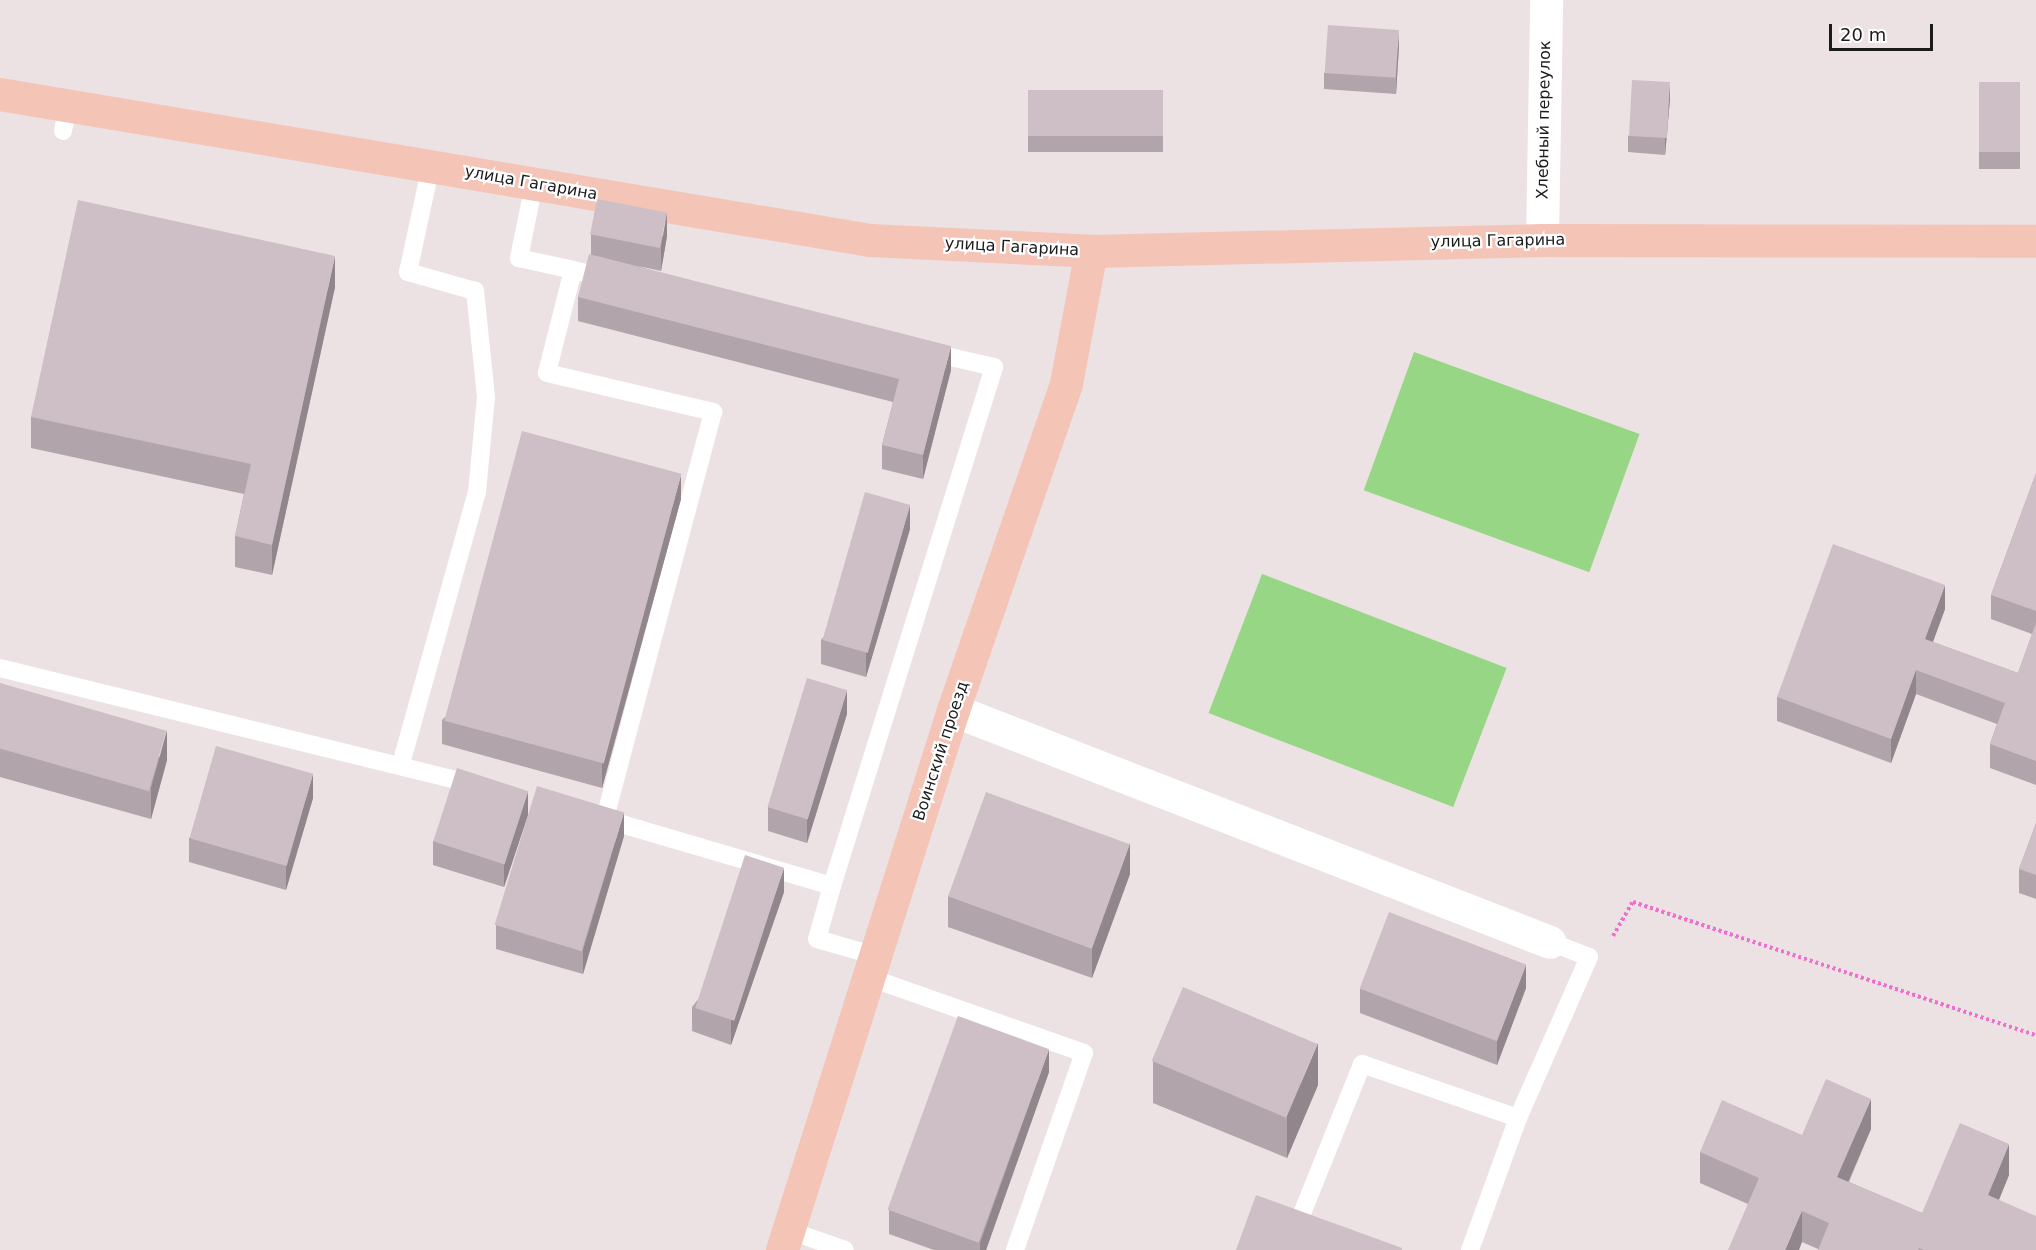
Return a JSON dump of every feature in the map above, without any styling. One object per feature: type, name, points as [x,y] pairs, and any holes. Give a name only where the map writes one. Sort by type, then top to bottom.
[{"type":"main road","name":"улица Гагарина","points":[[0,94],[66,118],[431,166],[870,240],[1091,251],[1542,240],[2036,241]]},
{"type":"main road","name":"Воинский проезд","points":[[785,1240],[953,710],[1066,383],[1091,251]]},
{"type":"street","name":"Хлебный переулок","points":[[1542,240],[1546,0]]},
{"type":"street","points":[[953,710],[1550,942]]},
{"type":"lane","points":[[401,764],[477,492],[486,397],[475,291],[408,272],[431,166]]},
{"type":"lane","points":[[534,184],[519,258],[631,283]]},
{"type":"lane","points":[[573,270],[547,373],[713,412],[605,819]]},
{"type":"lane","points":[[912,348],[994,367],[817,939],[872,967],[1084,1053],[1015,1250]]},
{"type":"lane","points":[[0,668],[401,764],[492,789]]},
{"type":"lane","points":[[582,813],[832,886]]},
{"type":"lane","points":[[1470,1250],[1518,1118],[1589,957],[1550,942]]},
{"type":"lane","points":[[1330,1232],[1299,1221],[1362,1064],[1518,1118]]},
{"type":"lane","points":[[785,1240],[845,1250]]},
{"type":"path","points":[[1613,936],[1633,902],[2036,1035]]},
{"type":"green space","points":[[1414,352],[1640,434],[1589,572],[1364,490]]},
{"type":"green space","points":[[1262,574],[1507,668],[1453,807],[1209,713]]},
{"type":"building","points":[[1328,25],[1399,30],[1395,78],[1325,73]]},
{"type":"building","points":[[1632,80],[1670,82],[1667,138],[1629,136]]},
{"type":"building","points":[[1979,82],[2020,82],[2020,152],[1979,152]]},
{"type":"building","points":[[1028,90],[1163,90],[1163,136],[1028,136]]},
{"type":"building","points":[[597,199],[667,213],[660,248],[590,234]]},
{"type":"building","points":[[78,200],[335,256],[272,545],[235,536],[251,464],[31,417]]},
{"type":"building","points":[[589,254],[951,346],[923,455],[882,445],[899,379],[578,297]]},
{"type":"building","points":[[522,431],[681,474],[604,763],[444,721]]},
{"type":"building","points":[[2036,473],[2036,611],[1991,595]]},
{"type":"building","points":[[865,492],[910,505],[868,653],[823,640]]},
{"type":"building","points":[[1833,544],[1945,585],[1925,639],[2018,673],[2036,623],[2036,761],[1990,744],[2005,703],[1916,670],[1891,739],[1777,697]]},
{"type":"building","points":[[807,678],[847,690],[808,819],[768,807]]},
{"type":"building","points":[[0,683],[166,731],[149,791],[0,749]]},
{"type":"building","points":[[216,746],[313,774],[287,866],[190,838]]},
{"type":"building","points":[[457,768],[528,791],[505,864],[433,841]]},
{"type":"building","points":[[537,786],[624,813],[582,951],[495,925]]},
{"type":"building","points":[[986,792],[1130,844],[1092,949],[948,896]]},
{"type":"building","points":[[2036,823],[2036,875],[2019,869]]},
{"type":"building","points":[[745,855],[784,868],[734,1021],[695,1008]]},
{"type":"building","points":[[1389,912],[1526,965],[1497,1041],[1360,989]]},
{"type":"building","points":[[1183,987],[1317,1044],[1286,1118],[1152,1061]]},
{"type":"building","points":[[958,1016],[1049,1049],[979,1243],[888,1210]]},
{"type":"building","points":[[1826,1079],[1871,1099],[1837,1177],[1922,1213],[1960,1123],[2009,1144],[1988,1195],[2036,1216],[2036,1250],[1924,1250],[1919,1248],[1918,1250],[1818,1250],[1829,1223],[1802,1211],[1785,1250],[1728,1250],[1759,1178],[1700,1152],[1722,1100],[1802,1135]]},
{"type":"building","points":[[1256,1195],[1402,1248],[1402,1250],[1236,1250]]}]
